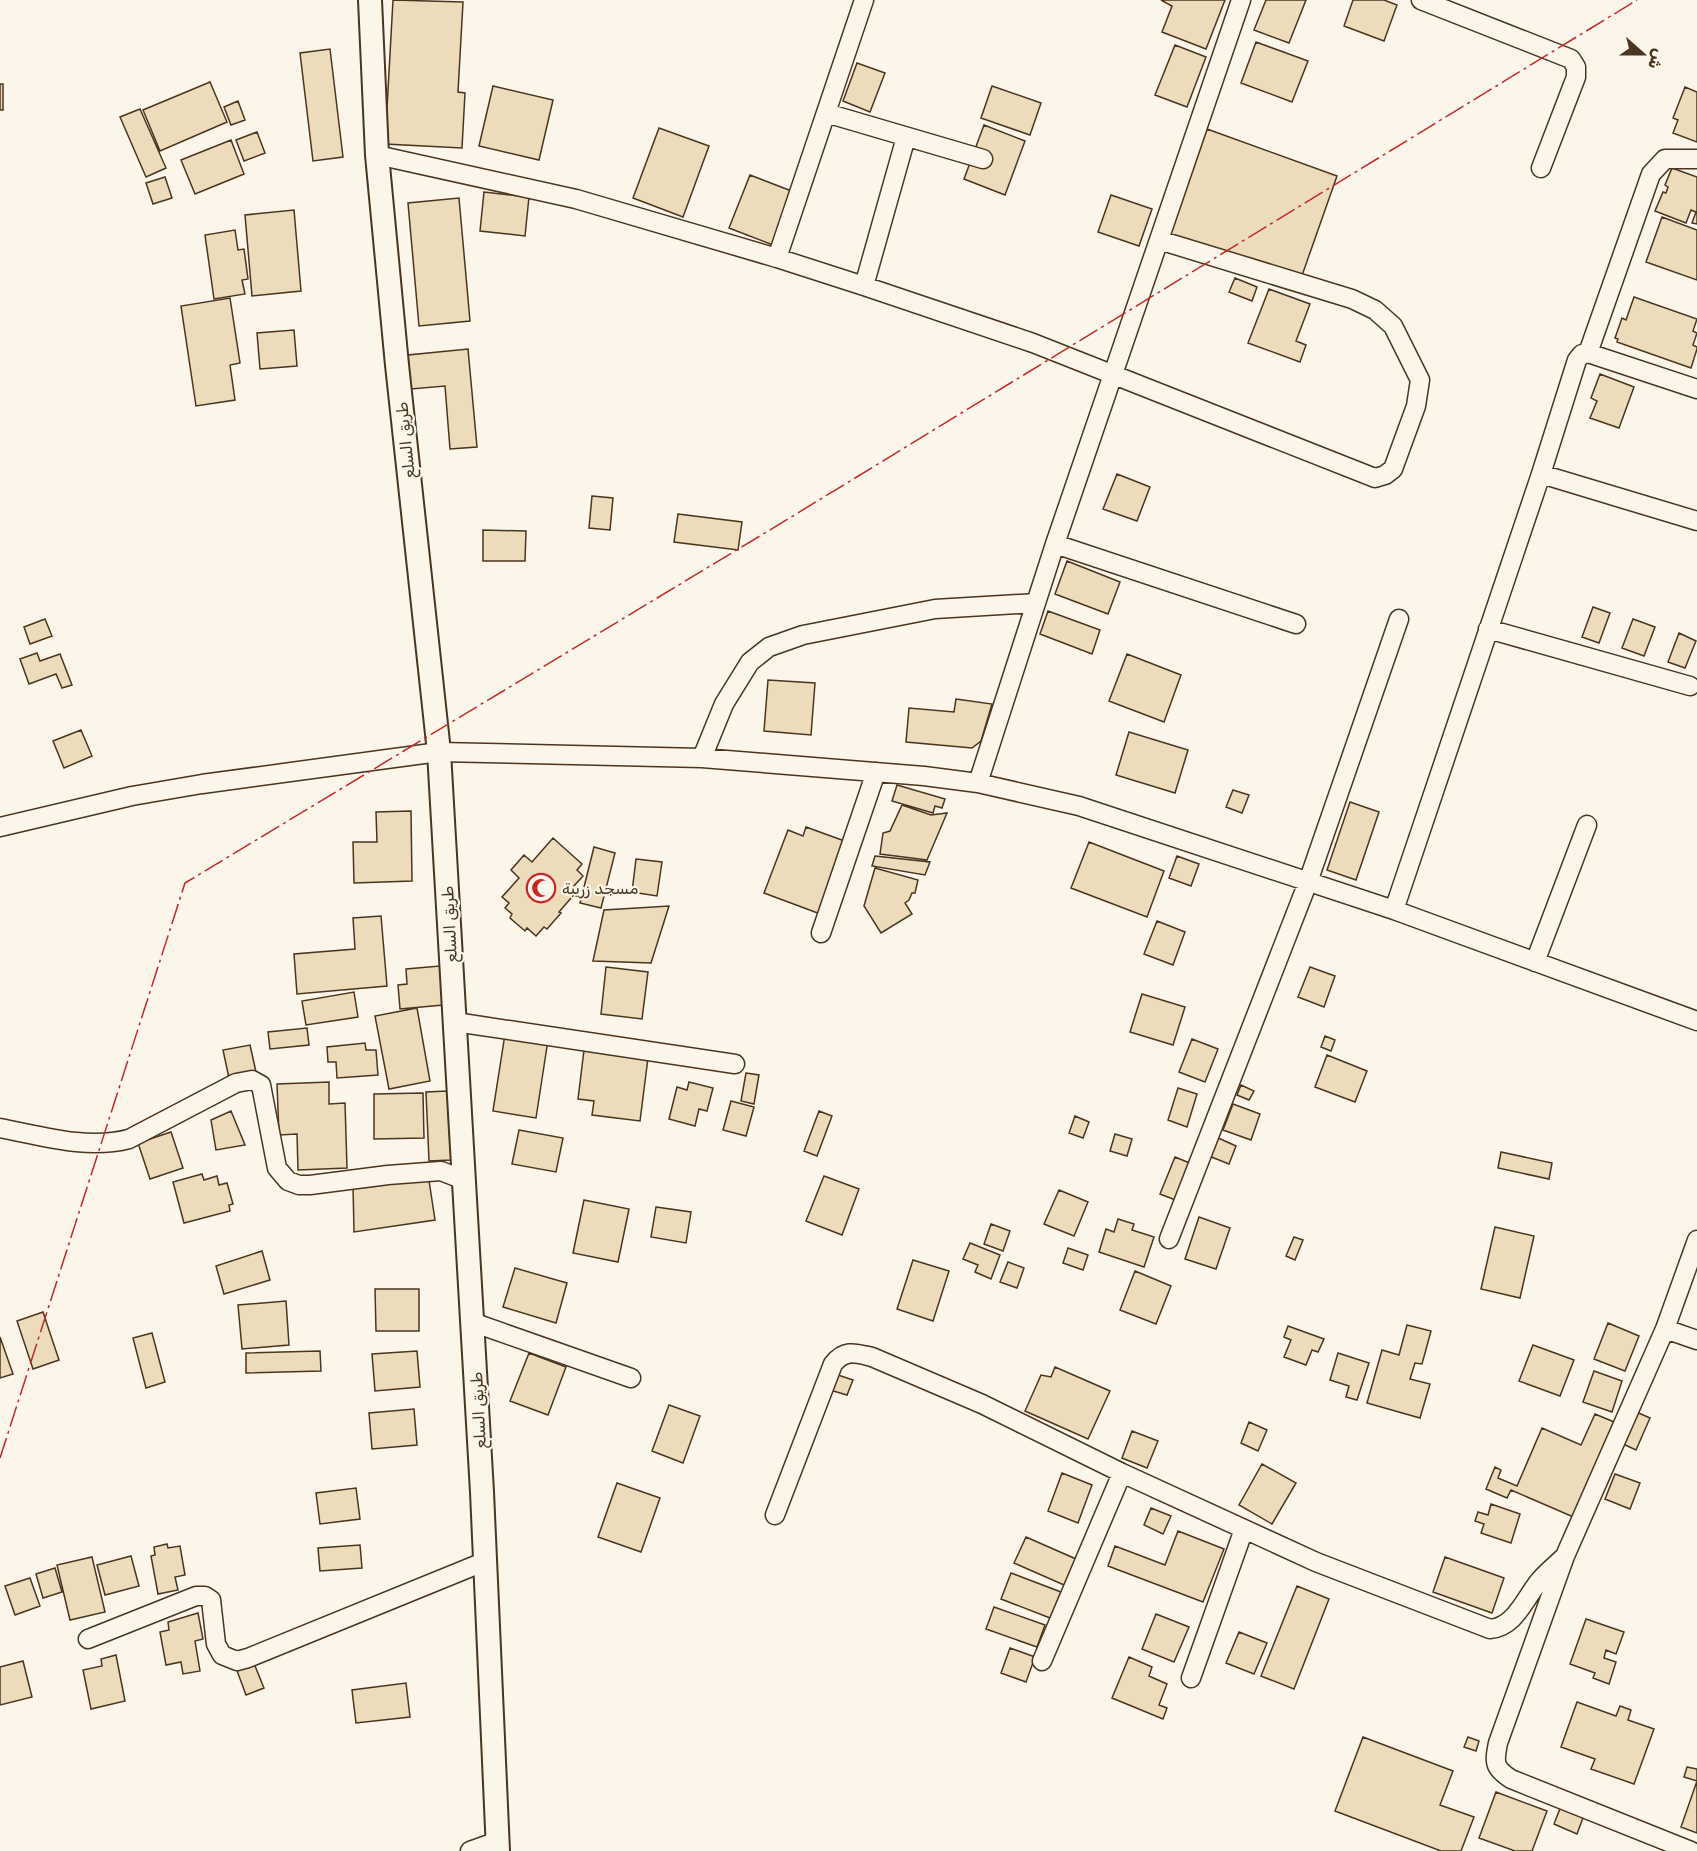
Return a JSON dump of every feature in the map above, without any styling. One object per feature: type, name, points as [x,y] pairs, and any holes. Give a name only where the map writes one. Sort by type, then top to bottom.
[{"type":"street","name":"طريق السلع","points":[[370,0],[377,155],[398,377],[439,752],[486,1561],[498,1846]]},
{"type":"street","points":[[777,258],[864,0]]},
{"type":"street","points":[[978,783],[1055,544],[1241,0]]},
{"type":"street","points":[[1421,0],[1571,59],[1576,67],[1576,77],[1541,168]]},
{"type":"street","points":[[826,113],[983,159]]},
{"type":"street","points":[[864,286],[906,137]]},
{"type":"street","points":[[377,155],[576,199],[777,258],[1033,343],[1375,478],[1393,469],[1416,406],[1420,380],[1393,326],[1375,310],[1352,299],[1159,240]]},
{"type":"street","points":[[1588,353],[1651,174],[1665,159],[1697,159]]},
{"type":"street","points":[[1394,910],[1541,474],[1577,360],[1582,354],[1588,353],[1697,389]]},
{"type":"street","points":[[1541,474],[1697,521]]},
{"type":"street","points":[[1055,544],[1296,624]]},
{"type":"street","points":[[702,758],[724,704],[750,662],[769,647],[803,635],[935,609],[1036,603]]},
{"type":"street","points":[[1169,1239],[1308,882],[1399,619]]},
{"type":"street","points":[[1488,629],[1690,686]]},
{"type":"street","points":[[0,827],[132,796],[202,784],[439,752],[702,758],[978,783],[1079,806],[1394,910],[1697,1021]]},
{"type":"street","points":[[821,933],[876,772]]},
{"type":"street","points":[[1535,962],[1587,825]]},
{"type":"street","points":[[455,1022],[735,1064]]},
{"type":"street","points":[[0,1128],[75,1141],[111,1143],[129,1139],[236,1083],[252,1080],[261,1086],[278,1168],[288,1181],[299,1185],[310,1185],[441,1171],[464,1180]]},
{"type":"street","points":[[1691,1851],[1512,1779],[1500,1772],[1496,1765],[1498,1743],[1565,1556],[1665,1329],[1697,1240]]},
{"type":"street","points":[[472,1322],[631,1378]]},
{"type":"street","points":[[1665,1329],[1697,1340]]},
{"type":"street","points":[[775,1515],[834,1364],[840,1356],[847,1353],[872,1357],[982,1404],[1122,1473],[1316,1562],[1490,1629],[1500,1628],[1509,1623],[1541,1579],[1565,1556]]},
{"type":"street","points":[[1042,1660],[1122,1473]]},
{"type":"street","points":[[1191,1678],[1244,1529]]},
{"type":"street","points":[[88,1639],[196,1596],[205,1596],[211,1600],[216,1644],[222,1655],[237,1661],[486,1561]]},
{"type":"street","points":[[470,1851],[498,1846]]},
{"type":"building","points":[[393,0],[463,2],[458,92],[465,93],[462,148],[385,144]]},
{"type":"building","points":[[1161,0],[1225,0],[1206,49],[1162,32],[1172,6]]},
{"type":"building","points":[[1266,0],[1306,0],[1289,43],[1254,30]]},
{"type":"building","points":[[1353,0],[1384,0],[1397,5],[1384,41],[1344,26]]},
{"type":"building","points":[[1256,42],[1308,61],[1292,102],[1241,83]]},
{"type":"building","points":[[1175,45],[1206,57],[1187,107],[1155,95]]},
{"type":"building","points":[[330,49],[343,157],[313,161],[300,53]]},
{"type":"building","points":[[857,63],[885,73],[870,112],[843,101]]},
{"type":"building","points":[[210,82],[227,122],[160,151],[143,110]]},
{"type":"building","points":[[0,84],[3,84],[3,110],[0,110]]},
{"type":"building","points":[[493,86],[553,100],[539,160],[479,146]]},
{"type":"building","points":[[992,86],[1041,103],[1030,135],[981,118]]},
{"type":"building","points":[[1685,87],[1697,92],[1697,142],[1673,133],[1678,120],[1673,118]]},
{"type":"building","points":[[238,101],[245,120],[231,125],[224,107]]},
{"type":"building","points":[[140,109],[166,168],[146,177],[120,117]]},
{"type":"building","points":[[984,125],[1025,141],[1005,195],[964,179]]},
{"type":"building","points":[[659,128],[709,146],[683,217],[633,198]]},
{"type":"building","points":[[1207,129],[1337,176],[1299,284],[1169,237]]},
{"type":"building","points":[[257,132],[265,153],[244,161],[236,140]]},
{"type":"building","points":[[231,140],[244,174],[195,194],[181,160]]},
{"type":"building","points":[[1672,168],[1697,177],[1697,224],[1692,223],[1696,212],[1691,210],[1686,223],[1655,211],[1663,192],[1666,193],[1668,187],[1665,185]]},
{"type":"building","points":[[750,175],[794,192],[773,245],[729,228]]},
{"type":"building","points":[[165,177],[172,198],[153,204],[146,183]]},
{"type":"building","points":[[484,192],[529,197],[525,236],[480,231]]},
{"type":"building","points":[[1111,195],[1152,209],[1139,246],[1098,232]]},
{"type":"building","points":[[459,198],[470,321],[419,326],[408,203]]},
{"type":"building","points":[[294,210],[301,291],[252,296],[245,215]]},
{"type":"building","points":[[1662,217],[1697,230],[1697,280],[1646,262]]},
{"type":"building","points":[[235,230],[238,250],[244,249],[248,279],[242,280],[245,294],[214,299],[205,235]]},
{"type":"building","points":[[1235,278],[1257,287],[1252,301],[1229,292]]},
{"type":"building","points":[[1269,289],[1310,304],[1296,341],[1306,345],[1300,362],[1248,343]]},
{"type":"building","points":[[1634,297],[1697,319],[1693,331],[1697,333],[1693,345],[1697,349],[1691,368],[1617,342],[1618,339],[1615,338],[1622,318],[1626,320]]},
{"type":"building","points":[[230,298],[240,363],[230,365],[235,400],[196,406],[181,306]]},
{"type":"building","points":[[294,330],[297,366],[260,369],[257,333]]},
{"type":"building","points":[[468,349],[477,447],[450,449],[445,386],[411,389],[408,355]]},
{"type":"building","points":[[1600,374],[1634,387],[1619,428],[1590,418],[1597,401],[1591,398]]},
{"type":"building","points":[[1117,474],[1150,487],[1137,521],[1103,509]]},
{"type":"building","points":[[592,496],[613,498],[610,530],[589,528]]},
{"type":"building","points":[[678,514],[742,522],[738,550],[674,542]]},
{"type":"building","points":[[483,530],[526,531],[525,561],[483,561]]},
{"type":"building","points":[[1067,561],[1120,582],[1108,614],[1055,594]]},
{"type":"building","points":[[1593,607],[1610,613],[1599,643],[1582,637]]},
{"type":"building","points":[[1048,611],[1100,630],[1092,654],[1040,634]]},
{"type":"building","points":[[45,619],[52,636],[30,644],[24,627]]},
{"type":"building","points":[[1633,619],[1655,627],[1644,656],[1622,648]]},
{"type":"building","points":[[1679,633],[1696,641],[1685,668],[1668,662]]},
{"type":"building","points":[[37,653],[40,661],[60,654],[72,685],[62,688],[56,674],[29,684],[20,659]]},
{"type":"building","points":[[1127,654],[1181,675],[1164,722],[1109,701]]},
{"type":"building","points":[[768,680],[815,683],[811,735],[764,731]]},
{"type":"building","points":[[956,699],[992,704],[981,741],[972,748],[906,742],[909,708],[954,712]]},
{"type":"building","points":[[81,730],[92,756],[64,768],[53,741]]},
{"type":"building","points":[[1129,732],[1188,750],[1175,793],[1116,775]]},
{"type":"building","points":[[897,785],[945,799],[942,808],[935,806],[933,813],[892,801]]},
{"type":"building","points":[[1233,790],[1249,795],[1242,813],[1226,807]]},
{"type":"building","points":[[1350,802],[1379,812],[1356,880],[1327,870]]},
{"type":"building","points":[[902,805],[931,815],[947,813],[927,860],[880,854],[883,833],[890,831]]},
{"type":"building","points":[[411,811],[412,881],[354,883],[353,842],[377,842],[376,812]]},
{"type":"building","points":[[806,827],[850,843],[823,915],[764,893],[788,830],[803,836]]},
{"type":"building","points":[[553,838],[582,864],[577,870],[583,876],[573,887],[577,891],[559,912],[561,913],[547,929],[544,927],[536,936],[527,928],[525,931],[510,918],[512,914],[505,908],[509,903],[502,897],[519,878],[511,870],[524,855],[532,862]]},
{"type":"building","points":[[1089,842],[1164,871],[1147,917],[1071,888]]},
{"type":"building","points":[[594,847],[615,853],[601,908],[580,903]]},
{"type":"building","points":[[875,856],[930,862],[925,875],[872,866]]},
{"type":"building","points":[[1177,856],[1199,864],[1191,886],[1169,878]]},
{"type":"building","points":[[636,859],[662,862],[657,896],[632,892]]},
{"type":"building","points":[[875,868],[918,880],[915,893],[912,893],[905,903],[912,914],[881,933],[864,906]]},
{"type":"building","points":[[669,906],[651,963],[593,961],[604,910]]},
{"type":"building","points":[[381,916],[387,986],[297,994],[294,954],[355,949],[353,918]]},
{"type":"building","points":[[1157,921],[1185,932],[1173,965],[1144,954]]},
{"type":"building","points":[[440,966],[443,1005],[400,1009],[398,985],[407,984],[406,969]]},
{"type":"building","points":[[606,967],[648,972],[642,1019],[601,1014]]},
{"type":"building","points":[[1310,967],[1335,976],[1324,1007],[1298,997]]},
{"type":"building","points":[[354,992],[358,1017],[306,1025],[302,1001]]},
{"type":"building","points":[[1142,994],[1185,1007],[1173,1045],[1130,1032]]},
{"type":"building","points":[[417,1008],[430,1081],[389,1089],[375,1016]]},
{"type":"building","points":[[307,1028],[309,1045],[270,1049],[268,1032]]},
{"type":"building","points":[[505,1034],[548,1040],[536,1118],[493,1111]]},
{"type":"building","points":[[1325,1036],[1335,1040],[1331,1051],[1321,1047]]},
{"type":"building","points":[[1192,1039],[1218,1049],[1205,1082],[1179,1072]]},
{"type":"building","points":[[365,1043],[366,1050],[376,1050],[378,1075],[337,1078],[336,1062],[328,1062],[327,1047]]},
{"type":"building","points":[[250,1045],[256,1072],[229,1078],[223,1050]]},
{"type":"building","points":[[584,1050],[648,1058],[640,1121],[592,1115],[594,1101],[578,1099]]},
{"type":"building","points":[[1327,1055],[1367,1071],[1355,1102],[1315,1087]]},
{"type":"building","points":[[746,1073],[759,1075],[754,1104],[741,1101]]},
{"type":"building","points":[[329,1082],[329,1104],[345,1103],[347,1168],[298,1170],[297,1134],[279,1135],[277,1084]]},
{"type":"building","points":[[689,1082],[713,1088],[707,1111],[699,1109],[695,1126],[669,1119],[677,1087],[687,1090]]},
{"type":"building","points":[[1241,1085],[1254,1091],[1249,1100],[1237,1095]]},
{"type":"building","points":[[1178,1088],[1197,1094],[1187,1127],[1168,1120]]},
{"type":"building","points":[[447,1091],[451,1160],[429,1161],[426,1092]]},
{"type":"building","points":[[423,1093],[424,1138],[374,1139],[374,1094]]},
{"type":"building","points":[[731,1101],[754,1107],[746,1136],[723,1130]]},
{"type":"building","points":[[1233,1104],[1260,1114],[1251,1140],[1223,1130]]},
{"type":"building","points":[[231,1111],[245,1145],[216,1150],[211,1120]]},
{"type":"building","points":[[819,1111],[832,1116],[817,1156],[804,1151]]},
{"type":"building","points":[[1075,1116],[1089,1122],[1083,1138],[1069,1133]]},
{"type":"building","points":[[519,1130],[563,1138],[556,1172],[512,1164]]},
{"type":"building","points":[[171,1132],[183,1168],[150,1179],[138,1143]]},
{"type":"building","points":[[1115,1134],[1132,1139],[1127,1156],[1110,1151]]},
{"type":"building","points":[[1216,1137],[1236,1146],[1229,1164],[1209,1156]]},
{"type":"building","points":[[1501,1152],[1552,1163],[1549,1179],[1498,1168]]},
{"type":"building","points":[[1175,1157],[1192,1164],[1178,1201],[1160,1194]]},
{"type":"building","points":[[202,1174],[204,1180],[217,1176],[219,1185],[227,1183],[233,1204],[229,1205],[230,1211],[184,1223],[173,1182]]},
{"type":"building","points":[[428,1174],[435,1220],[354,1232],[353,1186]]},
{"type":"building","points":[[824,1176],[859,1189],[842,1235],[806,1221]]},
{"type":"building","points":[[1059,1190],[1088,1202],[1074,1236],[1044,1224]]},
{"type":"building","points":[[584,1200],[629,1209],[618,1262],[573,1253]]},
{"type":"building","points":[[656,1207],[691,1212],[686,1243],[651,1237]]},
{"type":"building","points":[[1199,1217],[1230,1228],[1216,1269],[1185,1259]]},
{"type":"building","points":[[1118,1219],[1134,1224],[1132,1230],[1154,1237],[1144,1267],[1099,1252],[1106,1229],[1114,1232]]},
{"type":"building","points":[[991,1224],[1010,1231],[1003,1251],[984,1244]]},
{"type":"building","points":[[1495,1227],[1534,1236],[1520,1298],[1481,1289]]},
{"type":"building","points":[[1294,1237],[1303,1240],[1295,1260],[1286,1256]]},
{"type":"building","points":[[970,1243],[1000,1255],[991,1279],[975,1272],[978,1265],[963,1259]]},
{"type":"building","points":[[1068,1248],[1088,1255],[1083,1270],[1063,1263]]},
{"type":"building","points":[[262,1251],[270,1280],[224,1294],[216,1266]]},
{"type":"building","points":[[913,1260],[949,1271],[933,1321],[897,1309]]},
{"type":"building","points":[[1008,1262],[1024,1268],[1017,1288],[1000,1282]]},
{"type":"building","points":[[515,1268],[567,1283],[556,1323],[503,1307]]},
{"type":"building","points":[[1135,1271],[1171,1286],[1156,1324],[1120,1310]]},
{"type":"building","points":[[375,1289],[419,1289],[419,1331],[376,1331]]},
{"type":"building","points":[[286,1301],[289,1345],[242,1349],[238,1305]]},
{"type":"building","points":[[43,1312],[59,1360],[33,1369],[17,1321]]},
{"type":"building","points":[[1608,1323],[1639,1336],[1625,1371],[1594,1359]]},
{"type":"building","points":[[1407,1325],[1431,1331],[1422,1364],[1415,1363],[1410,1379],[1430,1384],[1420,1418],[1367,1403],[1382,1350],[1399,1355]]},
{"type":"building","points":[[1288,1326],[1324,1339],[1318,1352],[1312,1350],[1306,1365],[1284,1357],[1291,1340],[1284,1337]]},
{"type":"building","points":[[152,1333],[165,1382],[146,1388],[133,1338]]},
{"type":"building","points":[[0,1337],[13,1374],[0,1378]]},
{"type":"building","points":[[1533,1345],[1574,1360],[1560,1396],[1519,1381]]},
{"type":"building","points":[[320,1351],[321,1371],[246,1373],[246,1353]]},
{"type":"building","points":[[417,1351],[420,1387],[375,1391],[372,1354]]},
{"type":"building","points":[[529,1353],[566,1367],[548,1415],[510,1401]]},
{"type":"building","points":[[1338,1353],[1369,1363],[1357,1400],[1346,1397],[1349,1386],[1330,1380]]},
{"type":"building","points":[[1055,1367],[1110,1391],[1088,1439],[1025,1411],[1041,1375],[1051,1377]]},
{"type":"building","points":[[1594,1371],[1622,1381],[1612,1412],[1583,1402]]},
{"type":"building","points":[[835,1374],[853,1380],[847,1395],[830,1390]]},
{"type":"building","points":[[669,1405],[700,1416],[683,1463],[652,1451]]},
{"type":"building","points":[[414,1409],[417,1445],[372,1449],[369,1413]]},
{"type":"building","points":[[1634,1411],[1650,1418],[1636,1450],[1621,1443]]},
{"type":"building","points":[[1595,1414],[1619,1424],[1578,1519],[1511,1490],[1507,1498],[1486,1489],[1495,1467],[1501,1470],[1498,1478],[1517,1486],[1542,1428],[1581,1445]]},
{"type":"building","points":[[1249,1422],[1267,1430],[1258,1451],[1241,1443]]},
{"type":"building","points":[[1132,1431],[1158,1441],[1147,1468],[1122,1458]]},
{"type":"building","points":[[1262,1464],[1296,1483],[1272,1524],[1239,1505]]},
{"type":"building","points":[[1062,1473],[1092,1485],[1078,1523],[1048,1511]]},
{"type":"building","points":[[1615,1474],[1640,1483],[1630,1509],[1605,1499]]},
{"type":"building","points":[[617,1483],[660,1498],[641,1552],[598,1537]]},
{"type":"building","points":[[356,1488],[360,1519],[320,1524],[316,1493]]},
{"type":"building","points":[[1491,1504],[1520,1514],[1511,1543],[1481,1533],[1484,1524],[1475,1521],[1478,1512],[1488,1515]]},
{"type":"building","points":[[1151,1508],[1171,1516],[1163,1534],[1144,1525]]},
{"type":"building","points":[[1178,1531],[1224,1549],[1203,1602],[1108,1566],[1115,1546],[1165,1565]]},
{"type":"building","points":[[1026,1537],[1076,1559],[1064,1585],[1014,1563]]},
{"type":"building","points":[[167,1544],[168,1548],[180,1546],[185,1575],[175,1577],[178,1590],[158,1594],[151,1556],[155,1555],[154,1547]]},
{"type":"building","points":[[360,1545],[362,1568],[320,1571],[318,1548]]},
{"type":"building","points":[[131,1556],[139,1586],[105,1595],[97,1565]]},
{"type":"building","points":[[92,1557],[105,1612],[70,1620],[57,1565]]},
{"type":"building","points":[[1445,1557],[1504,1578],[1492,1613],[1433,1592]]},
{"type":"building","points":[[55,1568],[62,1592],[43,1598],[36,1574]]},
{"type":"building","points":[[1011,1573],[1061,1592],[1050,1618],[1001,1599]]},
{"type":"building","points":[[30,1578],[40,1606],[15,1615],[5,1586]]},
{"type":"building","points":[[1297,1586],[1329,1599],[1294,1689],[1261,1676]]},
{"type":"building","points":[[994,1607],[1045,1625],[1037,1647],[986,1629]]},
{"type":"building","points":[[198,1613],[203,1639],[195,1641],[200,1671],[183,1674],[181,1662],[166,1665],[160,1632],[169,1630],[168,1622]]},
{"type":"building","points":[[1156,1614],[1189,1627],[1174,1662],[1142,1649]]},
{"type":"building","points":[[1586,1619],[1624,1632],[1616,1654],[1606,1650],[1604,1658],[1616,1662],[1609,1684],[1593,1678],[1595,1673],[1570,1664]]},
{"type":"building","points":[[1239,1632],[1267,1643],[1254,1674],[1226,1663]]},
{"type":"building","points":[[1010,1648],[1035,1657],[1026,1682],[1001,1673]]},
{"type":"building","points":[[116,1655],[125,1701],[91,1709],[83,1670],[102,1666],[101,1659]]},
{"type":"building","points":[[1129,1657],[1152,1667],[1149,1676],[1167,1684],[1159,1705],[1167,1708],[1163,1719],[1112,1698]]},
{"type":"building","points":[[23,1661],[32,1697],[0,1705],[0,1667]]},
{"type":"building","points":[[253,1661],[264,1688],[246,1695],[236,1668]]},
{"type":"building","points":[[406,1683],[410,1717],[356,1723],[352,1690]]},
{"type":"building","points":[[1577,1702],[1616,1716],[1620,1706],[1631,1710],[1628,1720],[1654,1729],[1634,1784],[1591,1769],[1595,1759],[1561,1747]]},
{"type":"building","points":[[1363,1737],[1453,1771],[1440,1805],[1474,1817],[1461,1851],[1441,1851],[1335,1811]]},
{"type":"building","points":[[1468,1737],[1479,1741],[1476,1751],[1464,1747]]},
{"type":"building","points":[[1687,1767],[1697,1769],[1697,1781],[1684,1777]]},
{"type":"building","points":[[1697,1781],[1697,1833],[1681,1827]]},
{"type":"building","points":[[1496,1792],[1547,1811],[1532,1851],[1515,1851],[1479,1838]]},
{"type":"building","points":[[1561,1806],[1584,1815],[1577,1834],[1554,1824]]},
{"type":"power","points":[[0,1458],[185,883],[788,519],[1637,0]]},
{"type":"place","name":"مسجد زريبة","points":[[541,888]]}]
